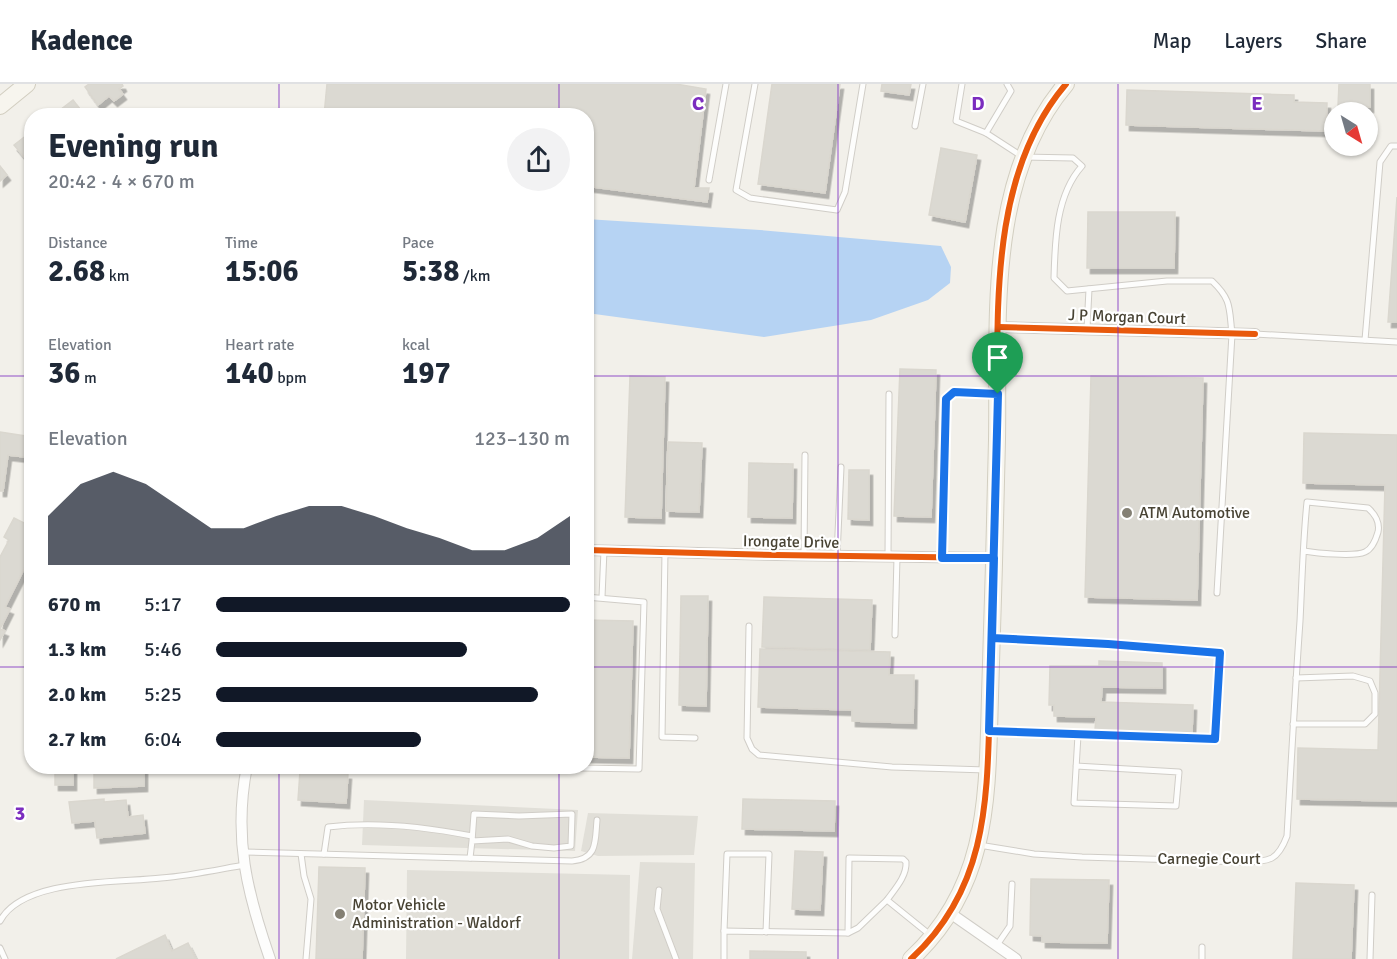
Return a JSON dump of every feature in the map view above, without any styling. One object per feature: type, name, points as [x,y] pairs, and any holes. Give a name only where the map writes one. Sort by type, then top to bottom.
[{"type":"street","points":[[0,106],[27,84]]},
{"type":"street","points":[[915,958],[950,913],[971,868],[984,817],[992,638],[1000,285],[1005,224],[1023,157],[1047,110],[1066,84]]},
{"type":"street","name":"J P Morgan Court","points":[[999,327],[1255,334]]},
{"type":"street","name":"Irongate Drive","points":[[594,550],[994,558]]},
{"type":"street","points":[[246,774],[241,814],[242,852],[270,959]]},
{"type":"street","points":[[950,913],[1016,959]]},
{"type":"lane","points":[[709,180],[726,84]]},
{"type":"lane","points":[[755,84],[736,190],[750,198],[837,210],[845,192],[863,84]]},
{"type":"lane","points":[[915,126],[923,84]]},
{"type":"lane","points":[[962,84],[956,122],[986,133],[1023,157],[1073,158],[1082,166],[1073,176],[1056,232],[1054,278],[1067,291],[1167,281],[1212,281],[1225,293],[1229,303],[1232,334],[1216,593]]},
{"type":"lane","points":[[986,133],[1011,91],[1007,84]]},
{"type":"lane","points":[[1365,340],[1380,162],[1391,146],[1397,146]]},
{"type":"lane","points":[[1087,329],[1089,289]]},
{"type":"lane","points":[[1255,334],[1397,342]]},
{"type":"lane","points":[[942,558],[946,399],[954,392],[998,394]]},
{"type":"lane","points":[[889,394],[896,634]]},
{"type":"lane","points":[[804,556],[805,455]]},
{"type":"lane","points":[[837,556],[841,466]]},
{"type":"lane","name":"Carnegie Court","points":[[978,845],[1034,854],[1082,857],[1261,862],[1274,857],[1281,851],[1287,836],[1293,724],[1307,502],[1368,508],[1375,514],[1379,531],[1373,545],[1365,552],[1320,554],[1304,551]]},
{"type":"lane","points":[[602,597],[604,550]]},
{"type":"lane","points":[[665,552],[662,737],[694,738]]},
{"type":"lane","points":[[594,597],[644,602],[639,769],[594,768]]},
{"type":"lane","points":[[749,626],[747,738],[752,749],[759,754],[892,766],[987,770]]},
{"type":"lane","points":[[989,731],[1215,739],[1220,653],[992,638]]},
{"type":"lane","points":[[1293,724],[1365,724],[1375,714],[1375,693],[1370,681],[1353,676],[1296,678]]},
{"type":"lane","points":[[1076,766],[1179,772],[1176,806],[1074,803],[1076,766],[1078,735]]},
{"type":"lane","points":[[324,854],[328,827],[342,825],[381,825],[449,832],[472,839],[508,839],[532,846],[554,848],[571,846],[572,814],[519,816],[474,814],[472,839],[470,858]]},
{"type":"lane","points":[[242,852],[581,860],[592,852],[597,820]]},
{"type":"lane","points":[[301,854],[304,876],[311,899],[306,959]]},
{"type":"lane","points":[[724,959],[727,854],[769,854],[766,932]]},
{"type":"lane","points":[[724,931],[848,933],[866,921],[887,900],[901,880],[907,866],[903,859],[849,858],[848,933]]},
{"type":"lane","points":[[0,921],[12,906],[48,890],[84,883],[161,878],[244,865]]},
{"type":"lane","points":[[997,945],[1010,926],[1012,884]]},
{"type":"lane","points":[[659,890],[657,909],[676,959]]},
{"type":"lane","points":[[1370,959],[1372,895]]},
{"type":"lane","points":[[887,900],[932,937]]},
{"type":"lane","points":[[1202,947],[1202,959]]},
{"type":"lane","points":[[0,948],[5,959]]},
{"type":"shaded area","points":[[364,800],[578,810],[575,851],[362,845]]},
{"type":"shaded area","points":[[588,813],[698,816],[694,855],[598,856],[581,851]]},
{"type":"shaded area","points":[[640,862],[695,863],[693,959],[632,959]]},
{"type":"shaded area","name":"Motor Vehicle Administration - Waldorf","points":[[407,870],[630,875],[629,959],[406,959]]},
{"type":"water","points":[[594,220],[760,230],[941,246],[951,267],[950,283],[928,300],[871,320],[764,337],[594,314]]},
{"type":"building","points":[[89,84],[122,84],[123,86],[119,89],[123,94],[114,101],[109,96],[98,105],[85,87]]},
{"type":"building","points":[[327,84],[676,84],[706,89],[694,188],[709,188],[707,202],[594,187],[594,108],[325,108]]},
{"type":"building","points":[[772,84],[840,84],[825,193],[758,184]]},
{"type":"building","points":[[882,84],[911,84],[909,95],[881,91]]},
{"type":"building","points":[[1339,84],[1370,84],[1370,102],[1338,102]]},
{"type":"building","points":[[1127,90],[1294,95],[1294,102],[1324,103],[1324,131],[1126,125]]},
{"type":"building","points":[[73,100],[79,108],[62,108]]},
{"type":"building","points":[[24,137],[24,157],[14,145]]},
{"type":"building","points":[[941,148],[977,155],[965,222],[929,215]]},
{"type":"building","points":[[0,166],[7,175],[0,181]]},
{"type":"building","points":[[1397,197],[1397,322],[1388,322]]},
{"type":"building","points":[[1088,212],[1175,212],[1174,268],[1087,268]]},
{"type":"building","points":[[900,369],[936,370],[931,517],[894,516]]},
{"type":"building","points":[[630,376],[665,377],[661,518],[625,517]]},
{"type":"building","points":[[1091,376],[1203,378],[1197,600],[1085,597]]},
{"type":"building","points":[[0,432],[24,436],[24,457],[8,455],[3,491],[0,491]]},
{"type":"building","points":[[1304,433],[1397,435],[1397,801],[1297,799],[1298,748],[1378,750],[1385,485],[1303,483]]},
{"type":"building","points":[[668,442],[702,443],[699,512],[666,511]]},
{"type":"building","points":[[749,463],[793,464],[792,518],[748,517]]},
{"type":"building","points":[[849,470],[869,470],[869,520],[848,519]]},
{"type":"building","points":[[14,518],[24,523],[24,569],[5,607],[10,609],[0,629],[0,557],[9,540],[4,537]]},
{"type":"building","points":[[681,596],[708,596],[706,706],[679,705]]},
{"type":"building","points":[[764,597],[872,600],[870,650],[762,647]]},
{"type":"building","points":[[594,620],[633,621],[629,758],[594,757]]},
{"type":"building","points":[[0,629],[5,631],[0,640]]},
{"type":"building","points":[[760,649],[890,652],[889,675],[914,675],[913,723],[852,721],[852,710],[758,707]]},
{"type":"building","points":[[1099,661],[1162,663],[1162,688],[1102,687],[1101,702],[1193,705],[1192,732],[1095,730],[1096,717],[1054,716],[1054,705],[1049,705],[1050,666],[1099,666]]},
{"type":"building","points":[[55,774],[73,774],[73,785],[55,785]]},
{"type":"building","points":[[94,774],[144,774],[144,786],[94,788]]},
{"type":"building","points":[[300,774],[348,774],[346,803],[298,800]]},
{"type":"building","points":[[104,799],[104,802],[126,800],[128,817],[143,815],[145,833],[97,838],[95,821],[72,823],[69,802]]},
{"type":"building","points":[[743,799],[835,801],[834,831],[742,829]]},
{"type":"building","points":[[795,851],[823,852],[820,910],[792,909]]},
{"type":"building","name":"Motor Vehicle Administration - Waldorf","points":[[319,867],[365,868],[362,959],[316,959]]},
{"type":"building","points":[[1031,879],[1109,880],[1107,943],[1042,942],[1042,936],[1030,935]]},
{"type":"building","points":[[1296,883],[1354,885],[1351,959],[1293,959]]},
{"type":"building","points":[[165,935],[172,951],[188,943],[196,959],[116,959]]},
{"type":"building","points":[[750,951],[806,952],[806,959],[750,959]]},
{"type":"cycle path","points":[[911,959],[937,931],[956,901],[970,870],[979,837],[985,803],[989,733],[997,440],[998,301],[1002,254],[1009,208],[1021,163],[1040,122],[1066,84]]},
{"type":"cycle path","points":[[999,327],[1255,334]]},
{"type":"cycle path","points":[[594,550],[994,558]]},
{"type":"place","name":"ATM Automotive","points":[[1127,513]]},
{"type":"place","name":"Motor Vehicle Administration - Waldorf","points":[[340,914]]},
{"type":"route","points":[[998,394],[954,392],[946,399],[942,558],[994,558],[992,638],[1220,653],[1215,739],[989,731],[994,558],[998,394]]}]
